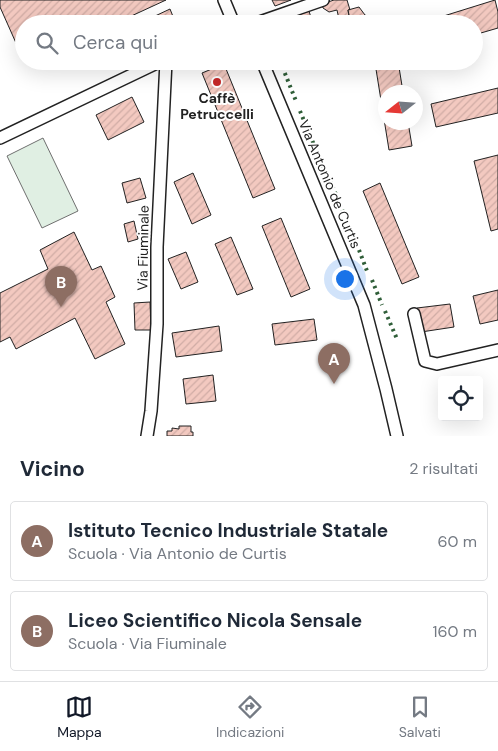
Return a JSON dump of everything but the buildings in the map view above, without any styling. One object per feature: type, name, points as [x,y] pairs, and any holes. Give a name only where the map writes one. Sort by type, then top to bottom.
[{"type":"street","points":[[224,0],[230,15]]},
{"type":"street","points":[[280,15],[323,0]]},
{"type":"street","points":[[0,138],[142,70]]},
{"type":"street","name":"Via Fiuminale","points":[[147,436],[151,411],[157,324],[157,247],[166,70]]},
{"type":"street","name":"Via Antonio de Curtis","points":[[266,70],[364,305],[397,436]]},
{"type":"street","points":[[414,314],[424,361],[437,364],[498,350]]},
{"type":"green space","points":[[43,138],[78,211],[42,228],[7,156]]},
{"type":"hedge","points":[[284,70],[296,101]]},
{"type":"hedge","points":[[300,111],[326,174]]},
{"type":"hedge","points":[[330,180],[343,212]]},
{"type":"hedge","points":[[347,221],[356,242]]},
{"type":"hedge","points":[[359,250],[367,271]]},
{"type":"hedge","points":[[372,280],[382,305]]},
{"type":"hedge","points":[[385,311],[397,339]]},
{"type":"place","name":"Caffè Petruccelli","points":[[217,82]]},
{"type":"place","name":"Liceo Scientifico Nicola Sensale","points":[[61,307]]},
{"type":"place","name":"Istituto Tecnico Industriale Statale","points":[[334,384]]}]
